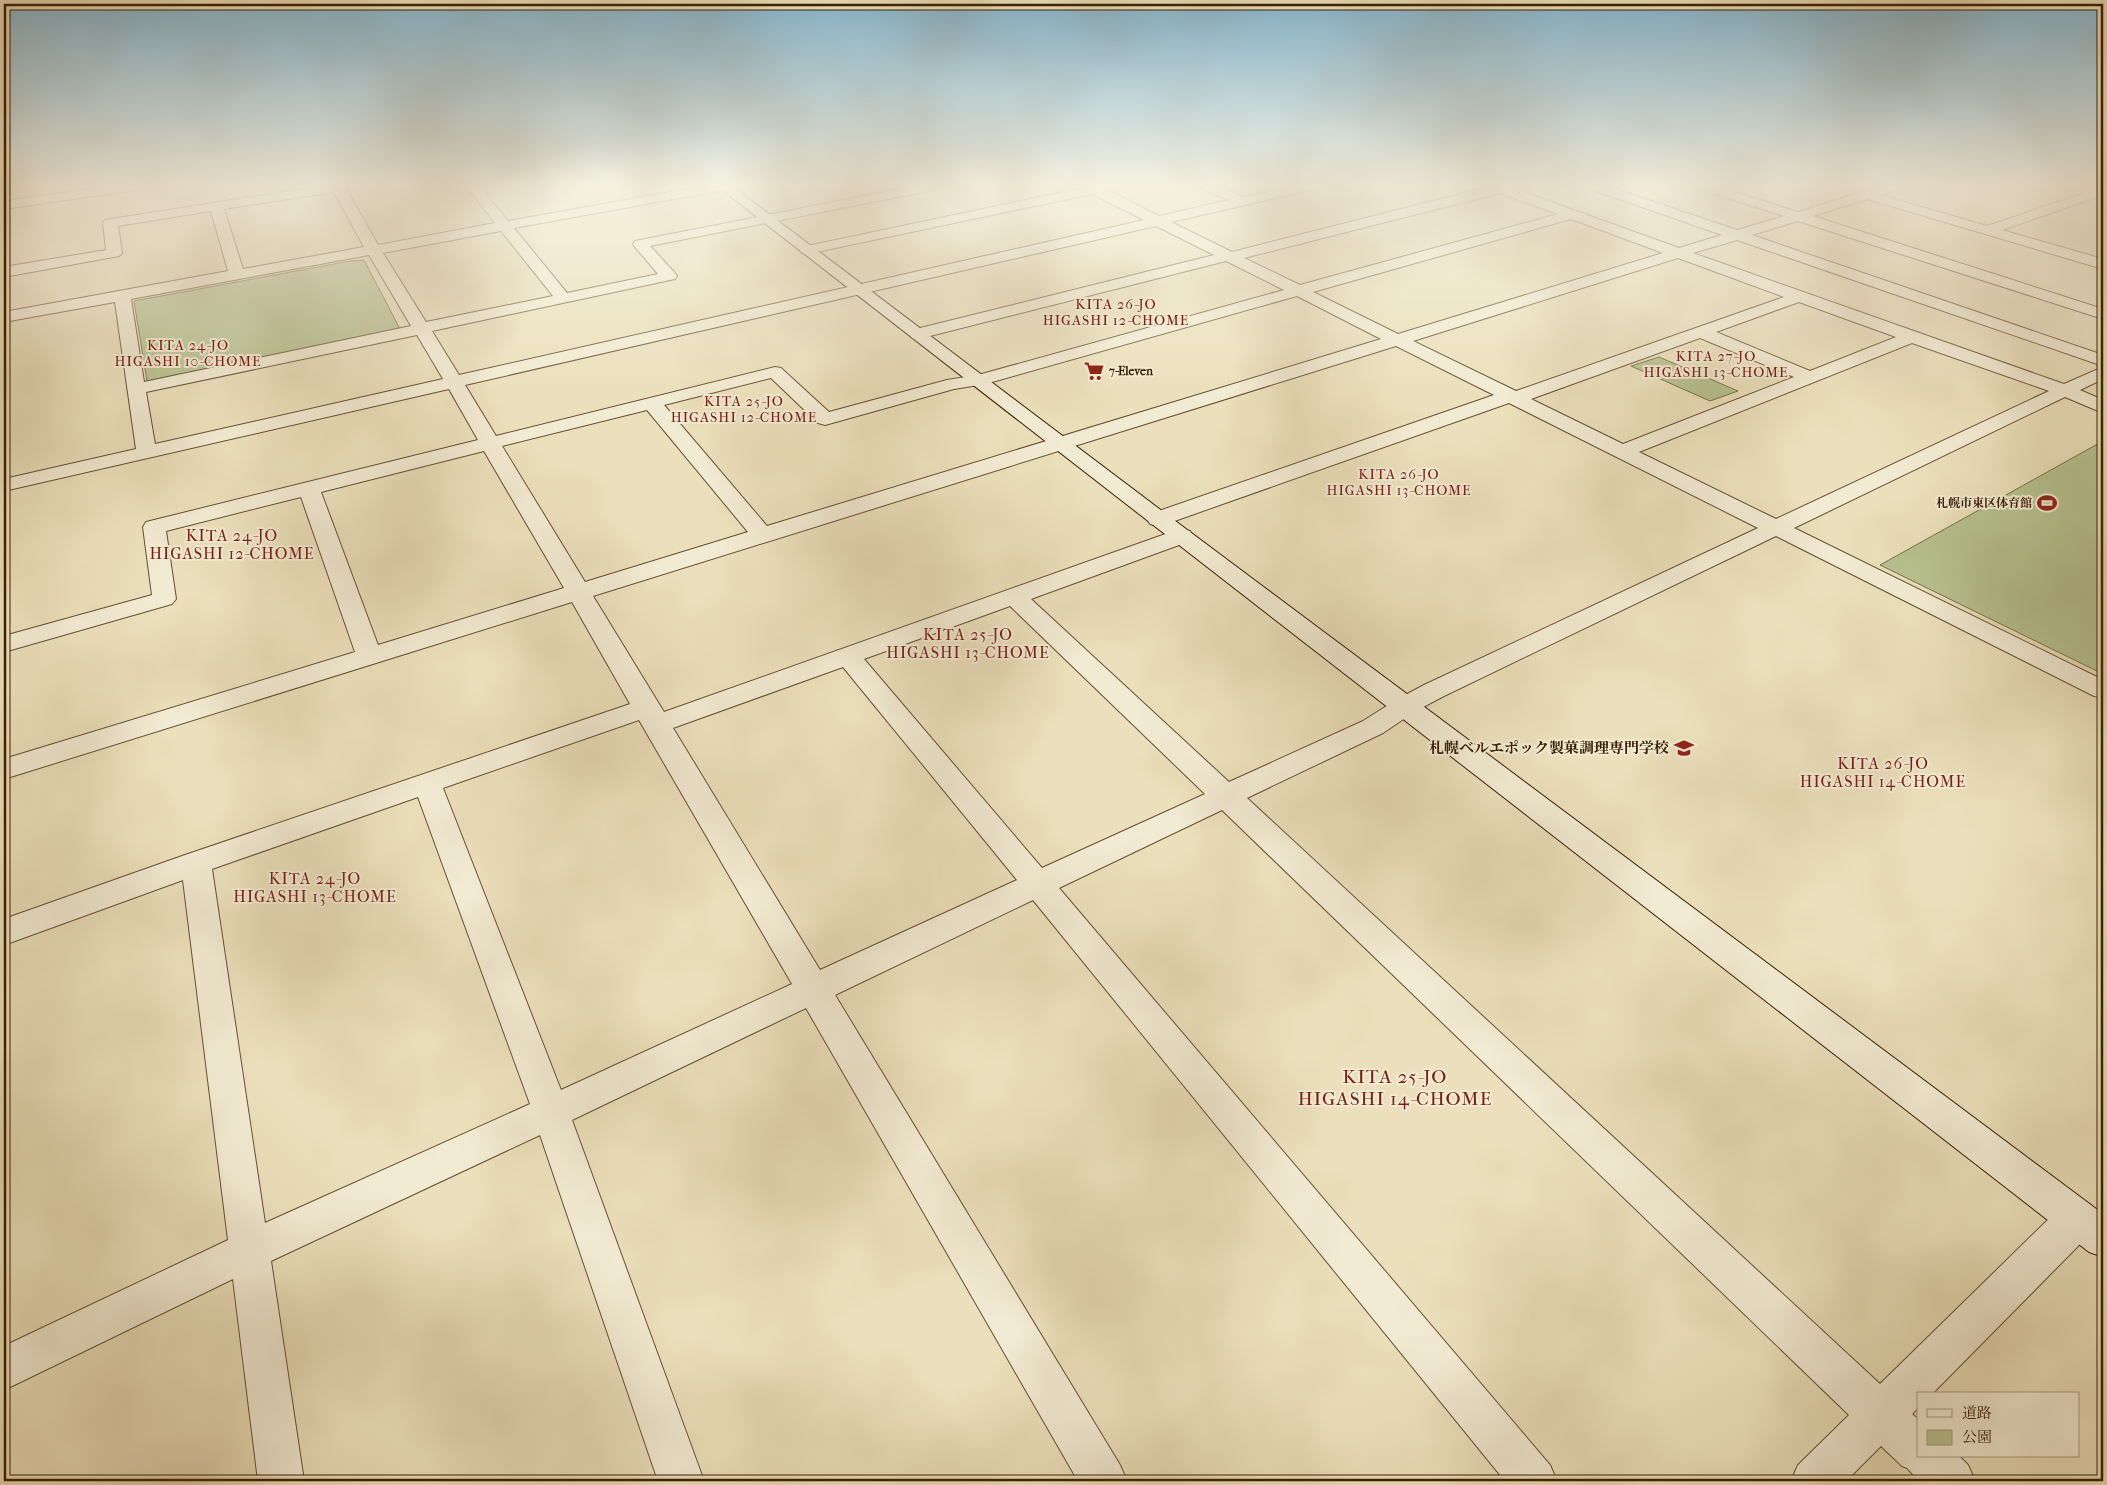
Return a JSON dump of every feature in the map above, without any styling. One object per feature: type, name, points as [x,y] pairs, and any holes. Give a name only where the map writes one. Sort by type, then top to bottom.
[{"type":"street","points":[[4,272],[101,255]]},
{"type":"street","points":[[231,255],[237,274]]},
{"type":"street","points":[[4,317],[339,255]]},
{"type":"street","points":[[378,255],[1104,1481]]},
{"type":"street","points":[[528,255],[563,298]]},
{"type":"street","points":[[136,389],[669,276],[650,255]]},
{"type":"street","points":[[814,255],[2090,1229],[1880,1415],[1814,1481]]},
{"type":"street","points":[[4,485],[1007,255]]},
{"type":"street","points":[[1227,255],[2103,690]]},
{"type":"street","points":[[918,334],[1237,255]]},
{"type":"street","points":[[4,644],[164,598],[154,527],[775,372],[824,419],[953,384],[979,380],[1426,255]]},
{"type":"street","points":[[4,769],[1397,339],[1675,255]]},
{"type":"street","points":[[1683,255],[2064,390],[2103,407]]},
{"type":"street","points":[[1796,255],[2103,361]]},
{"type":"street","points":[[1920,255],[2103,314]]},
{"type":"street","points":[[2077,255],[2101,262]]},
{"type":"street","points":[[122,295],[146,452]]},
{"type":"street","points":[[1158,519],[1799,297]]},
{"type":"street","points":[[1701,332],[1809,377]]},
{"type":"street","points":[[1622,452],[1911,337]]},
{"type":"street","points":[[4,1368],[250,1250],[551,1112],[1373,727],[1405,706],[2103,372]]},
{"type":"street","points":[[652,402],[762,535]]},
{"type":"street","points":[[309,489],[369,656]]},
{"type":"street","points":[[4,932],[196,863],[427,784],[848,656],[1182,536]]},
{"type":"street","points":[[1015,597],[1917,1449]]},
{"type":"street","points":[[848,656],[1534,1481]]},
{"type":"street","points":[[427,784],[551,1112],[681,1481]]},
{"type":"street","points":[[196,863],[281,1481]]},
{"type":"street","points":[[1927,1458],[1952,1481]]},
{"type":"green space","points":[[364,260],[400,329],[147,381],[134,301]]},
{"type":"green space","points":[[1659,357],[1738,391],[1710,401],[1631,366]]},
{"type":"green space","name":"札幌市東区体育館","points":[[2103,441],[2103,674],[1880,565]]},
{"type":"place","name":"7-Eleven","points":[[1094,371]]},
{"type":"place","name":"札幌市東区体育館","points":[[2047,503]]},
{"type":"place","name":"札幌ベルエポック製菓調理専門学校","points":[[1684,748]]},
{"type":"district","name":"KITA 26-JO HIGASHI 12-CHOME","points":[[1116,312]]},
{"type":"district","name":"KITA 24-JO HIGASHI 10-CHOME","points":[[188,354]]},
{"type":"district","name":"KITA 27-JO HIGASHI 13-CHOME","points":[[1716,364]]},
{"type":"district","name":"KITA 25-JO HIGASHI 12-CHOME","points":[[744,410]]},
{"type":"district","name":"KITA 26-JO HIGASHI 13-CHOME","points":[[1399,482]]},
{"type":"district","name":"KITA 24-JO HIGASHI 12-CHOME","points":[[232,544]]},
{"type":"district","name":"KITA 25-JO HIGASHI 13-CHOME","points":[[968,643]]},
{"type":"district","name":"KITA 26-JO HIGASHI 14-CHOME","points":[[1883,772]]},
{"type":"district","name":"KITA 24-JO HIGASHI 13-CHOME","points":[[315,887]]},
{"type":"district","name":"KITA 25-JO HIGASHI 14-CHOME","points":[[1395,1088]]}]
